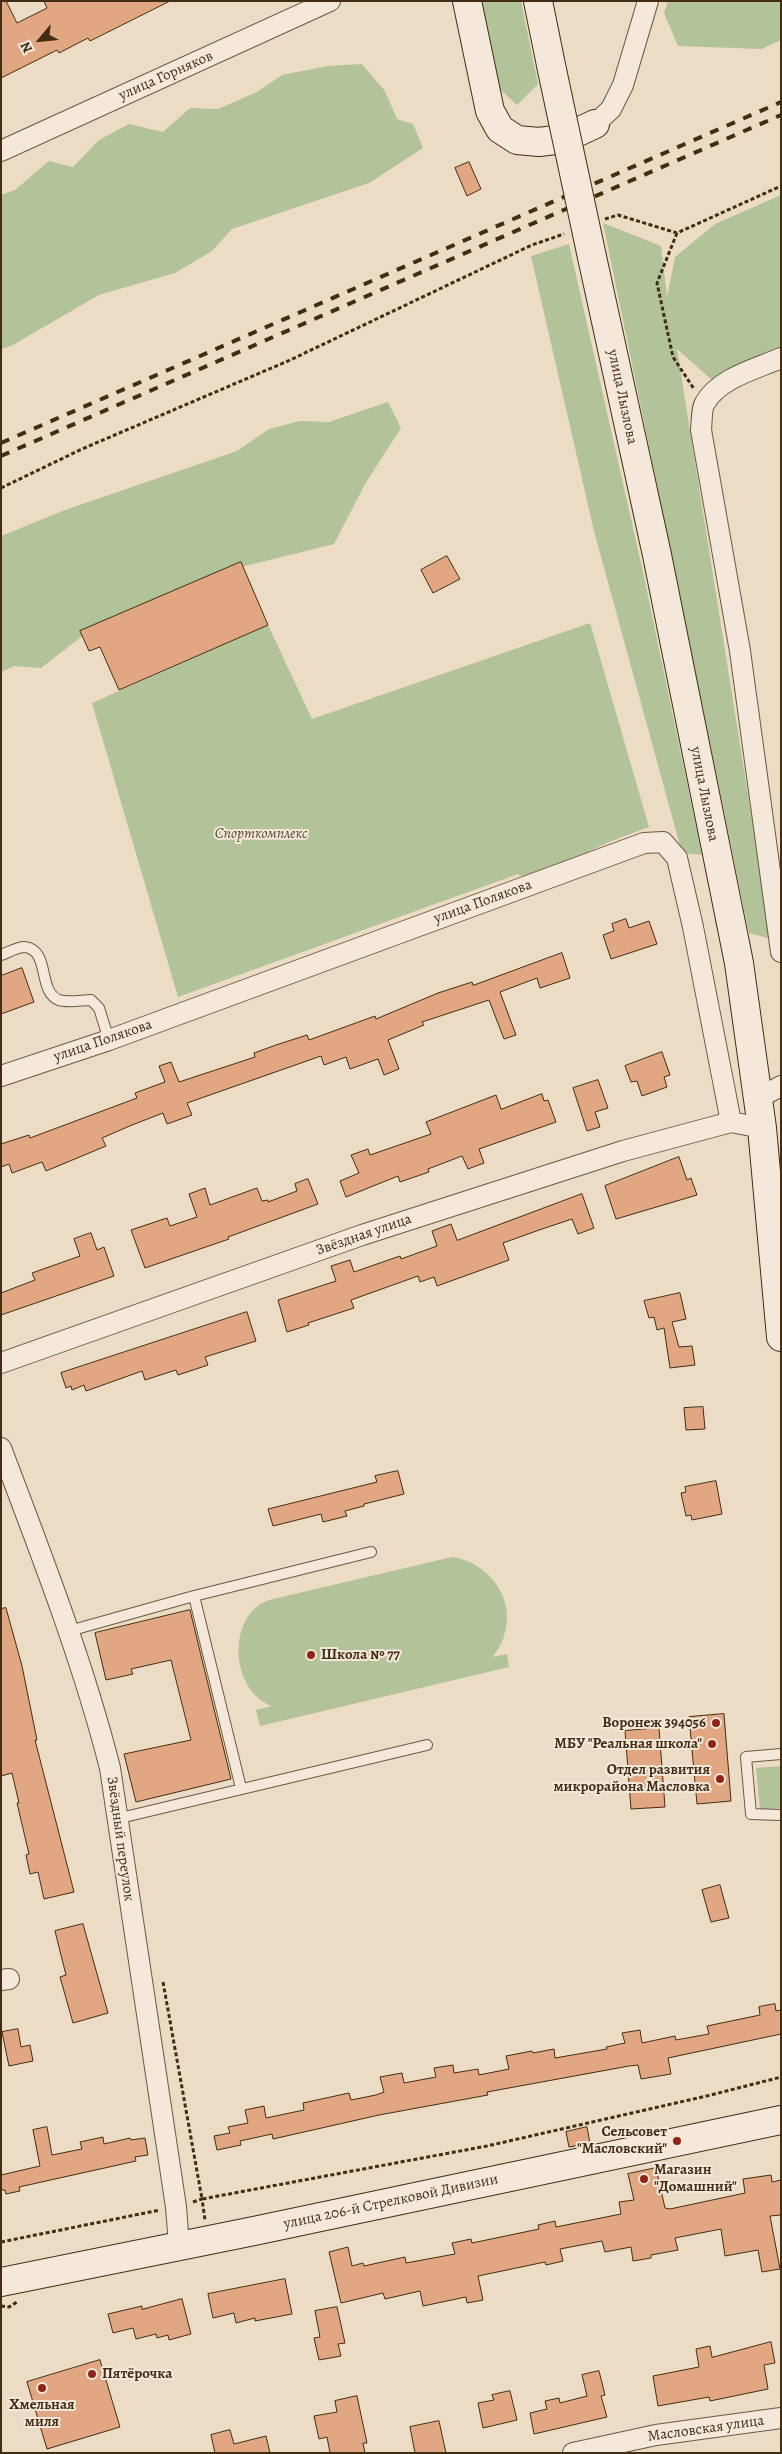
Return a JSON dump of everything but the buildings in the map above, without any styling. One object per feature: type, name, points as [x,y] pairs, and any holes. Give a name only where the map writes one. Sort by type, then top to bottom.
[{"type":"main road","points":[[467,1],[490,111],[500,129],[517,140],[538,142],[563,139],[595,124]]},
{"type":"main road","name":"улица Лызлова","points":[[538,1],[657,555],[739,963],[769,1092],[762,1128],[781,1337]]},
{"type":"main road","name":"улица 206-й Стрелковой Дивизии","points":[[1,2282],[781,2120]]},
{"type":"street","name":"улица Горняков","points":[[1,151],[330,1]]},
{"type":"street","points":[[595,124],[611,109],[623,85],[648,1]]},
{"type":"street","points":[[781,358],[731,380],[714,391],[703,404],[701,430],[740,651],[781,952]]},
{"type":"street","name":"улица Полякова","points":[[1,1076],[110,1040],[644,843],[662,842],[677,858],[693,927],[731,1122]]},
{"type":"street","points":[[731,1122],[762,1128]]},
{"type":"street","name":"Звёздная улица","points":[[1,1363],[372,1232],[623,1151],[731,1122]]},
{"type":"street","name":"Звёздный переулок","points":[[1,1448],[69,1631],[94,1705],[110,1768],[116,1819],[176,2207],[179,2245]]},
{"type":"street","name":"Масловская улица","points":[[573,2453],[656,2435],[781,2418]]},
{"type":"lane","points":[[1,955],[23,947],[33,950],[39,957],[49,992],[58,1000],[91,1000],[100,1008],[110,1040]]},
{"type":"lane","points":[[69,1631],[194,1596],[371,1552]]},
{"type":"lane","points":[[194,1596],[240,1788]]},
{"type":"lane","points":[[116,1819],[427,1745]]},
{"type":"lane","points":[[781,1754],[746,1757],[751,1814],[781,1815]]},
{"type":"path","points":[[600,221],[618,215],[677,233],[781,186]]},
{"type":"path","points":[[1,488],[82,449],[288,361],[532,245],[566,233]]},
{"type":"path","points":[[677,233],[657,283],[673,357],[703,404]]},
{"type":"path","points":[[161,1974],[208,2240]]},
{"type":"path","points":[[1,2242],[176,2207],[202,2199],[487,2146],[781,2077]]},
{"type":"green space","points":[[477,1],[521,1],[538,84],[517,105],[491,81]]},
{"type":"green space","points":[[668,1],[781,1],[781,40],[762,49],[678,46],[664,13]]},
{"type":"green space","points":[[362,64],[385,91],[397,119],[413,124],[423,148],[369,183],[232,229],[212,251],[175,273],[99,295],[11,346],[1,349],[1,195],[15,190],[49,161],[73,167],[99,140],[129,124],[163,132],[190,108],[218,109],[257,92],[282,75],[328,66]]},
{"type":"green space","points":[[781,195],[781,351],[713,381],[677,349],[771,939],[749,933],[603,223],[661,246],[667,297],[675,257],[715,224]]},
{"type":"green space","points":[[569,244],[643,572],[702,855],[682,853],[594,531],[531,256]]},
{"type":"green space","points":[[388,402],[401,428],[365,484],[334,544],[241,567],[85,634],[41,668],[14,666],[1,672],[1,536],[65,510],[237,451],[269,429],[300,421],[329,422]]},
{"type":"green space","name":"Спорткомплекс","points":[[590,623],[649,827],[609,842],[529,880],[518,874],[178,997],[92,703],[268,625],[312,719]]},
{"type":"green space","points":[[452,1557],[465,1560],[488,1574],[503,1596],[507,1622],[501,1644],[493,1657],[507,1654],[509,1667],[260,1726],[256,1710],[272,1706],[258,1698],[248,1685],[241,1670],[239,1653],[240,1636],[245,1621],[255,1608],[269,1600]]},
{"type":"green space","points":[[781,1766],[781,1808],[760,1810],[756,1768]]},
{"type":"railway","points":[[1,443],[781,102]]},
{"type":"railway","points":[[1,456],[781,115]]},
{"type":"place","name":"Школа № 77","points":[[311,1655]]},
{"type":"place","name":"Воронеж 394056","points":[[716,1723]]},
{"type":"place","name":"МБУ \"Реальная школа\"","points":[[712,1744]]},
{"type":"place","name":"Отдел развития микрорайона Масловка","points":[[720,1779]]},
{"type":"place","name":"Сельсовет \"Масловский\"","points":[[677,2141]]},
{"type":"place","name":"Магазин \"Домашний\"","points":[[644,2179]]},
{"type":"place","name":"Пятёрочка","points":[[92,2374]]},
{"type":"place","name":"Хмельная миля","points":[[42,2388]]}]
